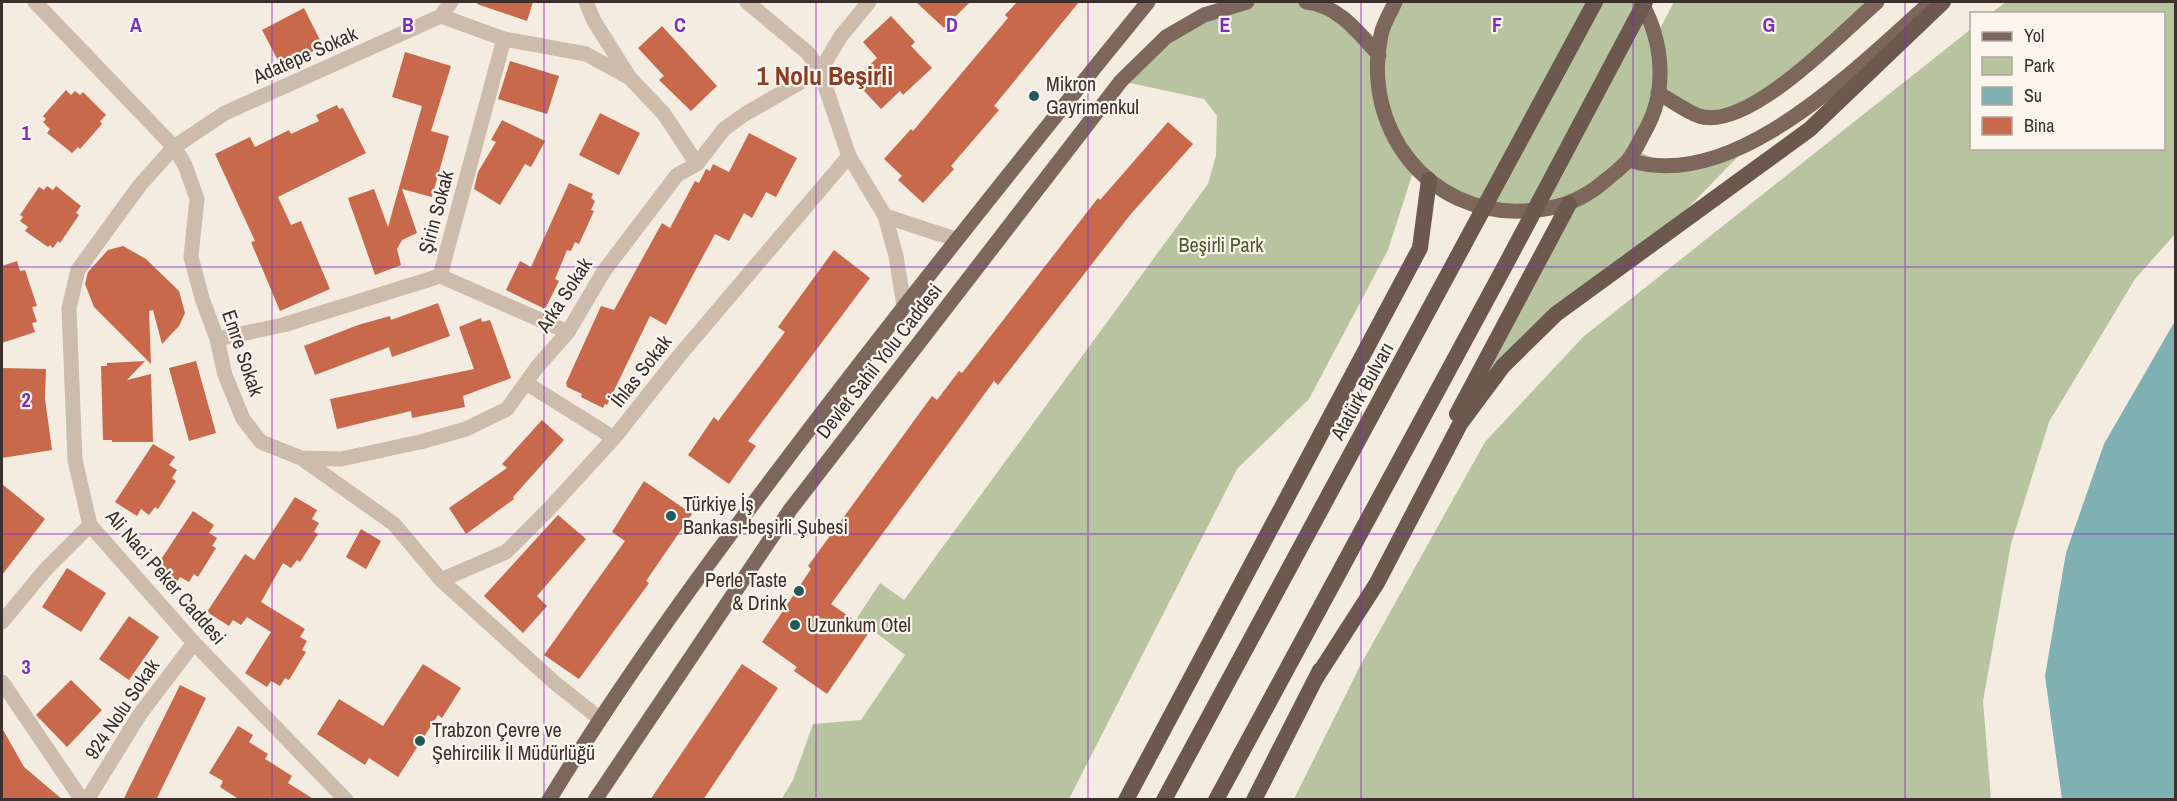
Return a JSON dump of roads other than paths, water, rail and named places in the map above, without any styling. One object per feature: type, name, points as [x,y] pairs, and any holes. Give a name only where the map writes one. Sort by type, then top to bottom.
[{"type":"highway","name":"Atatürk Bulvarı","points":[[1164,800],[1595,2]]},
{"type":"highway","points":[[1216,800],[1506,264],[1642,2]]},
{"type":"highway","points":[[1316,678],[1377,583],[1460,424],[1503,366],[1556,314],[1810,129],[1943,2]]},
{"type":"highway","points":[[1126,800],[1420,248],[1429,180]]},
{"type":"highway","points":[[1254,800],[1316,678],[1569,204]]},
{"type":"main road","name":"Devlet Sahil Yolu Caddesi","points":[[549,800],[599,718],[761,492],[955,239],[1148,2]]},
{"type":"main road","name":"Devlet Sahil Yolu Caddesi","points":[[595,800],[790,510],[1121,81],[1166,37],[1204,15],[1247,2]]},
{"type":"main road","points":[[1306,2],[1321,3],[1351,23],[1379,55]]},
{"type":"main road","points":[[1395,2],[1381,33],[1376,81],[1388,128],[1414,168],[1429,180],[1453,197],[1499,212],[1547,210],[1569,204],[1592,192],[1629,160],[1652,118],[1658,93],[1660,70],[1652,23],[1642,2]]},
{"type":"main road","points":[[1658,93],[1700,116],[1733,115],[1771,95],[1877,2]]},
{"type":"main road","points":[[1629,160],[1647,166],[1673,167],[1698,162],[1751,143],[1823,98],[1931,2]]},
{"type":"street","name":"Emre Sokak","points":[[35,2],[174,147],[185,165],[197,199],[191,257],[202,298],[217,339],[225,375],[243,419],[261,442],[301,458],[394,524],[441,580],[555,683],[599,718]]},
{"type":"street","points":[[451,2],[441,16],[504,39],[586,54],[630,78]]},
{"type":"street","points":[[586,2],[594,21],[630,78],[664,114],[697,164]]},
{"type":"street","points":[[747,2],[808,53],[820,71],[849,156],[885,216],[896,256],[904,306]]},
{"type":"street","points":[[820,71],[861,9],[869,2]]},
{"type":"street","name":"Adatepe Sokak","points":[[174,147],[225,113],[441,16]]},
{"type":"street","name":"Şirin Sokak","points":[[217,339],[283,325],[440,276],[504,39]]},
{"type":"street","name":"Arka Sokak","points":[[301,458],[341,459],[466,429],[507,409],[568,332],[604,272],[677,175],[697,164],[724,129],[754,108],[820,71]]},
{"type":"street","name":"Ali Naci Peker Caddesi","points":[[174,147],[140,185],[78,270],[69,308],[75,460],[90,525],[194,643],[346,800]]},
{"type":"street","name":"İhlas Sokak","points":[[441,580],[506,552],[614,438],[679,356],[849,156]]},
{"type":"street","points":[[885,216],[955,239]]},
{"type":"street","points":[[440,276],[568,332]]},
{"type":"street","points":[[526,383],[614,438]]},
{"type":"street","points":[[2,622],[45,570],[90,525]]},
{"type":"street","name":"924 Nolu Sokak","points":[[87,800],[140,714],[194,643]]},
{"type":"street","points":[[2,682],[82,800]]},
{"type":"water","points":[[2175,321],[2175,799],[2062,799],[2045,676],[2066,553],[2104,444]]},
{"type":"place","name":"Mikron Gayrimenkul","points":[[1034,96]]},
{"type":"place","name":"Türkiye İş Bankası-beşirli Şubesi","points":[[671,516]]},
{"type":"place","name":"Perle Taste & Drink","points":[[799,591]]},
{"type":"place","name":"Uzunkum Otel","points":[[795,625]]},
{"type":"place","name":"Trabzon Çevre ve Şehircilik İl Müdürlüğü","points":[[420,741]]},
{"type":"district","name":"1 Nolu Beşirli","points":[[825,76]]},
{"type":"park label","name":"Beşirli Park","points":[[1221,245]]}]
